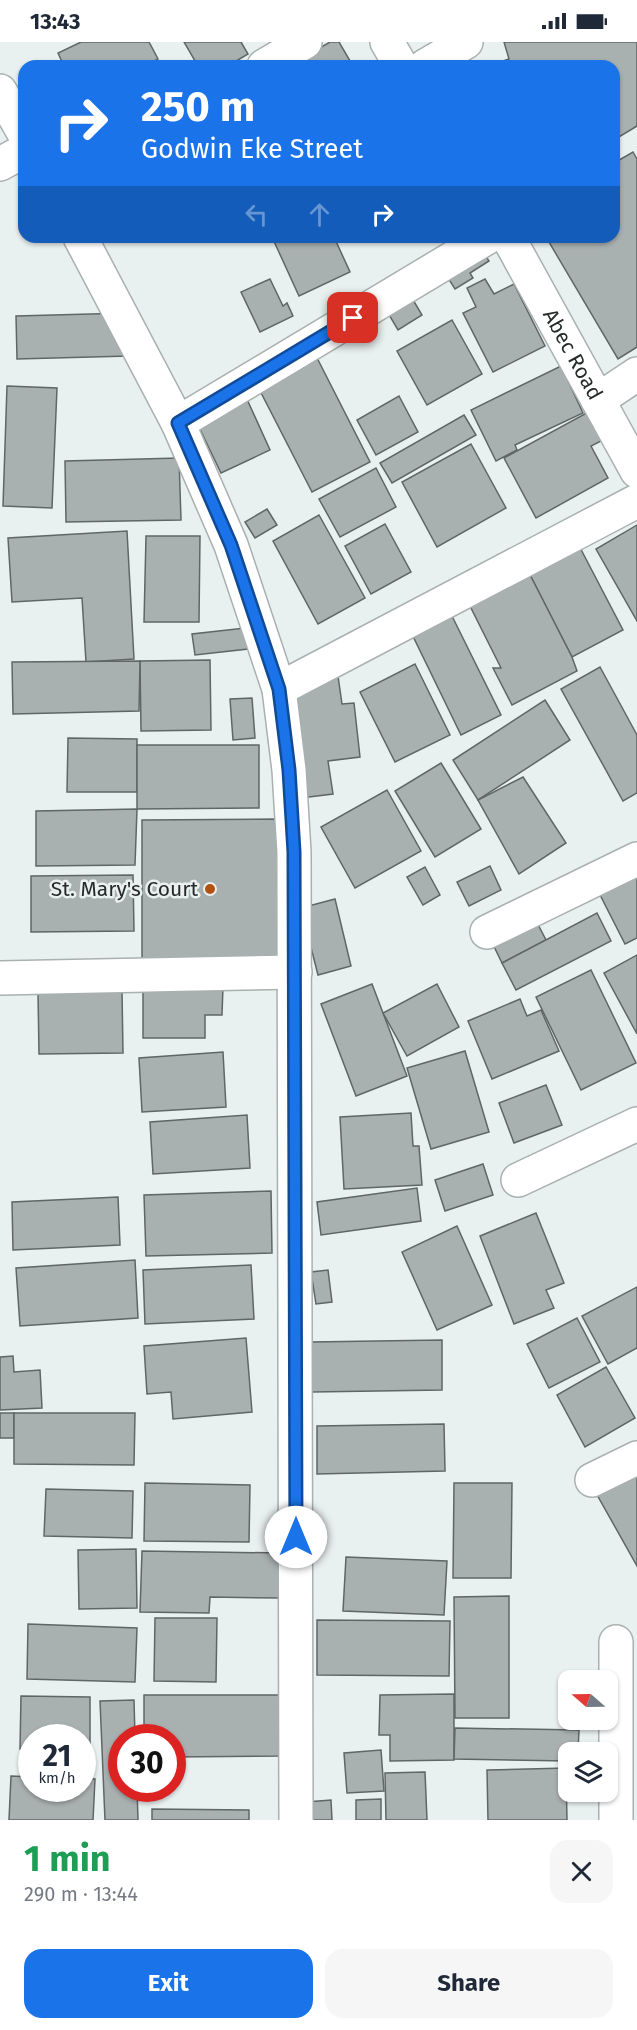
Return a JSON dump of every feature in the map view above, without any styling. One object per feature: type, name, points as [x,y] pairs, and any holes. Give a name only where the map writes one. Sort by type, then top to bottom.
[{"type":"street","points":[[274,60],[304,42]]},
{"type":"street","points":[[387,42],[398,60]]},
{"type":"street","points":[[435,60],[466,42]]},
{"type":"street","points":[[0,91],[18,122]]},
{"type":"street","points":[[0,164],[18,154]]},
{"type":"street","points":[[83,243],[178,423],[231,545],[279,689],[289,770],[293,840],[295,972],[296,1820]]},
{"type":"street","points":[[178,423],[478,243]]},
{"type":"street","name":"Abec Road","points":[[511,243],[637,471]]},
{"type":"street","points":[[598,400],[637,374]]},
{"type":"street","points":[[279,689],[637,501]]},
{"type":"street","points":[[487,932],[637,859]]},
{"type":"street","points":[[0,978],[295,972]]},
{"type":"street","points":[[518,1180],[637,1124]]},
{"type":"street","points":[[592,1479],[637,1458]]},
{"type":"street","points":[[616,1642],[623,1808]]},
{"type":"building","points":[[81,42],[149,42],[158,59],[61,60],[58,53]]},
{"type":"building","points":[[184,42],[241,42],[248,54],[238,60],[194,60]]},
{"type":"building","points":[[330,42],[339,42],[350,60],[298,60]]},
{"type":"building","points":[[504,42],[637,42],[637,126],[620,136],[620,60],[506,60],[509,59]]},
{"type":"building","points":[[633,152],[637,159],[637,347],[618,359],[550,243],[620,243],[620,160]]},
{"type":"building","points":[[275,243],[337,243],[350,272],[299,296]]},
{"type":"building","points":[[480,247],[489,261],[470,273],[473,278],[455,289],[443,270]]},
{"type":"building","points":[[270,279],[283,306],[287,303],[293,316],[260,332],[241,292]]},
{"type":"building","points":[[485,279],[494,294],[514,284],[545,346],[493,372],[463,313],[476,307],[467,288]]},
{"type":"building","points":[[409,293],[422,315],[398,330],[385,308]]},
{"type":"building","points":[[128,313],[129,356],[17,359],[16,316]]},
{"type":"building","points":[[452,320],[482,374],[427,405],[397,351]]},
{"type":"building","points":[[313,350],[370,462],[312,492],[255,381]]},
{"type":"building","points":[[561,366],[583,413],[515,445],[517,450],[496,461],[471,410]]},
{"type":"building","points":[[7,386],[57,388],[52,508],[3,506]]},
{"type":"building","points":[[399,396],[418,432],[376,455],[357,420]]},
{"type":"building","points":[[246,397],[270,450],[221,473],[196,421]]},
{"type":"building","points":[[592,410],[607,438],[591,446],[608,478],[536,518],[504,458]]},
{"type":"building","points":[[464,415],[476,435],[392,483],[380,463]]},
{"type":"building","points":[[471,444],[506,508],[437,547],[402,482]]},
{"type":"building","points":[[179,458],[181,520],[66,522],[65,461]]},
{"type":"building","points":[[376,468],[396,507],[340,537],[319,499]]},
{"type":"building","points":[[267,509],[277,525],[255,538],[245,522]]},
{"type":"building","points":[[319,515],[365,598],[318,624],[273,541]]},
{"type":"building","points":[[385,524],[411,572],[371,594],[345,546]]},
{"type":"building","points":[[637,525],[637,621],[596,549]]},
{"type":"building","points":[[127,531],[134,659],[86,662],[82,598],[12,602],[8,538]]},
{"type":"building","points":[[146,536],[200,536],[199,622],[144,622]]},
{"type":"building","points":[[575,538],[623,630],[572,657],[525,565]]},
{"type":"building","points":[[525,565],[577,671],[512,705],[493,668],[501,668],[464,594]]},
{"type":"building","points":[[448,608],[501,715],[461,735],[409,628]]},
{"type":"building","points":[[245,628],[248,649],[195,655],[192,634]]},
{"type":"building","points":[[210,660],[211,730],[141,731],[140,661]]},
{"type":"building","points":[[140,661],[139,711],[13,714],[12,662]]},
{"type":"building","points":[[415,664],[450,735],[395,762],[360,692]]},
{"type":"building","points":[[600,667],[637,735],[637,793],[623,801],[561,689]]},
{"type":"building","points":[[337,669],[342,704],[354,703],[360,757],[328,761],[333,794],[301,798],[286,675]]},
{"type":"building","points":[[252,698],[255,738],[233,740],[230,699]]},
{"type":"building","points":[[545,700],[570,740],[478,800],[453,760]]},
{"type":"building","points":[[68,738],[137,739],[137,792],[67,792]]},
{"type":"building","points":[[137,745],[259,745],[259,808],[137,809]]},
{"type":"building","points":[[441,763],[481,829],[435,857],[395,791]]},
{"type":"building","points":[[523,777],[566,843],[519,874],[478,800]]},
{"type":"building","points":[[387,790],[421,851],[355,888],[321,827]]},
{"type":"building","points":[[137,809],[135,865],[36,866],[36,811]]},
{"type":"building","name":"St. Mary's Court","points":[[279,819],[279,959],[142,961],[142,820]]},
{"type":"building","points":[[637,859],[637,938],[625,944],[593,881]]},
{"type":"building","points":[[490,866],[501,890],[469,906],[457,882]]},
{"type":"building","points":[[425,867],[440,895],[423,905],[407,877]]},
{"type":"building","points":[[133,875],[134,931],[31,932],[31,876]]},
{"type":"building","points":[[335,899],[351,966],[318,975],[301,908]]},
{"type":"building","points":[[530,909],[546,940],[502,963],[487,932]]},
{"type":"building","points":[[597,913],[611,941],[516,990],[502,963]]},
{"type":"building","points":[[637,955],[637,1034],[604,973]]},
{"type":"building","points":[[591,970],[636,1063],[581,1090],[536,997]]},
{"type":"building","points":[[372,984],[407,1076],[356,1096],[321,1004]]},
{"type":"building","points":[[437,984],[459,1027],[407,1056],[383,1013]]},
{"type":"building","points":[[143,987],[223,987],[222,1015],[205,1015],[205,1038],[143,1038]]},
{"type":"building","points":[[122,991],[123,1053],[39,1054],[38,992]]},
{"type":"building","points":[[520,999],[527,1016],[541,1010],[559,1051],[492,1079],[468,1021]]},
{"type":"building","points":[[465,1051],[489,1132],[431,1149],[407,1068]]},
{"type":"building","points":[[223,1052],[226,1107],[142,1112],[139,1058]]},
{"type":"building","points":[[546,1085],[562,1125],[514,1143],[499,1103]]},
{"type":"building","points":[[411,1113],[413,1146],[419,1146],[422,1185],[344,1189],[340,1117]]},
{"type":"building","points":[[247,1115],[250,1168],[153,1174],[150,1122]]},
{"type":"building","points":[[483,1164],[493,1195],[445,1211],[435,1180]]},
{"type":"building","points":[[417,1188],[421,1221],[321,1235],[317,1202]]},
{"type":"building","points":[[271,1191],[272,1253],[146,1256],[144,1195]]},
{"type":"building","points":[[118,1197],[120,1245],[13,1250],[12,1202]]},
{"type":"building","points":[[536,1213],[564,1283],[546,1290],[554,1308],[514,1324],[480,1236]]},
{"type":"building","points":[[457,1226],[492,1305],[437,1330],[402,1252]]},
{"type":"building","points":[[135,1260],[138,1318],[20,1326],[16,1268]]},
{"type":"building","points":[[251,1265],[254,1319],[145,1324],[143,1270]]},
{"type":"building","points":[[328,1270],[332,1302],[316,1304],[311,1272]]},
{"type":"building","points":[[637,1287],[637,1348],[608,1364],[582,1316]]},
{"type":"building","points":[[577,1318],[600,1362],[549,1388],[527,1344]]},
{"type":"building","points":[[246,1338],[252,1412],[173,1419],[171,1392],[147,1394],[144,1346]]},
{"type":"building","points":[[442,1340],[442,1390],[312,1392],[311,1342]]},
{"type":"building","points":[[13,1356],[14,1372],[40,1370],[42,1408],[0,1410],[0,1357]]},
{"type":"building","points":[[606,1367],[635,1418],[585,1447],[557,1395]]},
{"type":"building","points":[[0,1413],[14,1413],[14,1438],[0,1438]]},
{"type":"building","points":[[14,1413],[135,1413],[134,1465],[14,1464]]},
{"type":"building","points":[[444,1424],[445,1471],[317,1474],[317,1426]]},
{"type":"building","points":[[637,1449],[637,1566],[587,1477]]},
{"type":"building","points":[[145,1483],[250,1485],[249,1542],[144,1541]]},
{"type":"building","points":[[454,1483],[512,1483],[511,1578],[453,1578]]},
{"type":"building","points":[[46,1489],[133,1491],[132,1538],[44,1536]]},
{"type":"building","points":[[136,1549],[137,1608],[79,1609],[78,1550]]},
{"type":"building","points":[[142,1551],[280,1553],[280,1598],[210,1597],[209,1613],[140,1612]]},
{"type":"building","points":[[346,1557],[447,1561],[444,1615],[343,1611]]},
{"type":"building","points":[[509,1596],[509,1718],[455,1718],[454,1597]]},
{"type":"building","points":[[155,1618],[217,1618],[216,1682],[154,1681]]},
{"type":"building","points":[[317,1620],[450,1621],[449,1676],[317,1675]]},
{"type":"building","points":[[28,1624],[137,1628],[135,1682],[27,1679]]},
{"type":"building","points":[[454,1694],[454,1760],[390,1761],[390,1735],[379,1735],[380,1695]]},
{"type":"building","points":[[144,1695],[281,1695],[280,1756],[186,1757],[186,1724],[144,1724]]},
{"type":"building","points":[[21,1696],[90,1697],[90,1724],[20,1724]]},
{"type":"building","points":[[134,1700],[135,1724],[108,1724],[108,1802],[137,1802],[138,1820],[105,1820],[100,1701]]},
{"type":"building","points":[[455,1728],[579,1730],[578,1742],[558,1742],[558,1761],[454,1759]]},
{"type":"building","points":[[381,1750],[384,1791],[347,1793],[344,1753]]},
{"type":"building","points":[[558,1768],[558,1802],[567,1802],[567,1820],[488,1820],[487,1770]]},
{"type":"building","points":[[425,1772],[427,1820],[386,1820],[385,1773]]},
{"type":"building","points":[[11,1776],[18,1776],[18,1802],[94,1802],[93,1820],[9,1820]]},
{"type":"building","points":[[381,1799],[381,1820],[356,1820],[356,1800]]},
{"type":"building","points":[[331,1800],[332,1820],[307,1820],[306,1802]]},
{"type":"building","points":[[152,1809],[249,1810],[249,1820],[152,1820]]},
{"type":"place","name":"St. Mary's Court","points":[[210,889]]},
{"type":"route","points":[[296,1537],[294,852],[289,770],[279,689],[231,545],[178,423],[353,318]]}]
